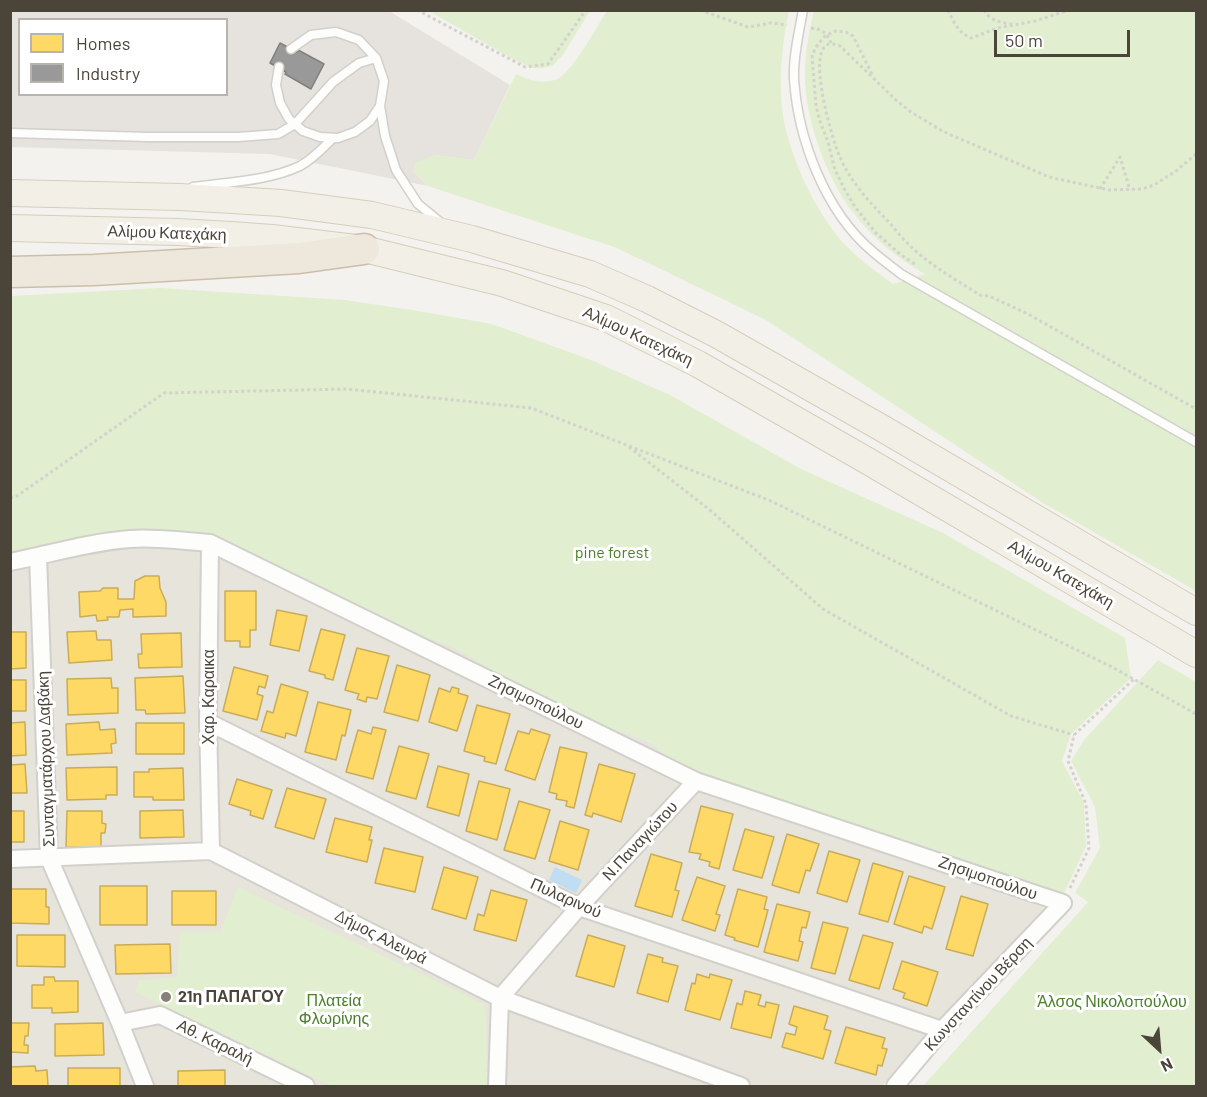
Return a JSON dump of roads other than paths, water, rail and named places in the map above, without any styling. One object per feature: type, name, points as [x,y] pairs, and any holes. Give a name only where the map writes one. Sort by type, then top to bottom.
[{"type":"highway","points":[[10,272],[94,270],[299,258],[364,249]]},
{"type":"main road","points":[[10,193],[252,201],[362,213],[472,239],[590,274],[618,285],[716,334],[1197,612]]},
{"type":"main road","name":"Αλίμου Κατεχάκη","points":[[10,228],[231,235],[364,249],[502,283],[577,308],[615,322],[708,370],[1197,654]]},
{"type":"street","name":"Ζησιμοπούλου","points":[[10,562],[81,546],[130,539],[210,543],[696,781],[1063,903]]},
{"type":"street","name":"Χαρ. Καραικα","points":[[210,543],[208,722],[211,851]]},
{"type":"street","name":"Συνταγματάρχου Δαβάκη","points":[[38,556],[49,858],[146,1086]]},
{"type":"street","name":"Πυλαρινού","points":[[208,722],[579,907],[942,1030]]},
{"type":"street","name":"Ν.Παναγιώτου","points":[[500,998],[579,907],[696,781]]},
{"type":"street","name":"Δήμος Αλευρά","points":[[10,859],[211,851],[500,998],[741,1086]]},
{"type":"street","name":"Κωνσταντίνου Βέρση","points":[[895,1086],[942,1030],[1063,903]]},
{"type":"street","points":[[496,1086],[500,998]]},
{"type":"street","name":"Αθ. Καραλή","points":[[120,1023],[160,1015],[306,1086]]},
{"type":"lane","points":[[803,10],[794,77],[804,141],[832,201],[856,236],[901,274],[1197,442]]},
{"type":"lane","points":[[291,49],[311,35],[336,32],[359,40],[376,57],[384,81],[380,106],[385,136],[396,170],[418,204],[439,222],[472,239]]},
{"type":"lane","points":[[10,133],[148,137],[238,137],[278,134],[295,124],[333,82],[359,63],[376,57]]},
{"type":"lane","points":[[279,68],[276,86],[280,104],[289,119],[303,131],[320,138],[338,138],[355,132],[370,121],[380,106]]},
{"type":"lane","points":[[132,196],[269,176],[301,165],[333,138]]},
{"type":"water","points":[[555,867],[582,880],[576,893],[549,880]]},
{"type":"place","name":"21η ΠΑΠΑΓΟΥ","points":[[166,997]]},
{"type":"park label","name":"pine forest","points":[[612,553]]},
{"type":"park label","name":"Άλσος Νικολοπούλου","points":[[1112,1002]]},
{"type":"park label","name":"Πλατεία Φλωρίνης","points":[[334,1010]]}]
